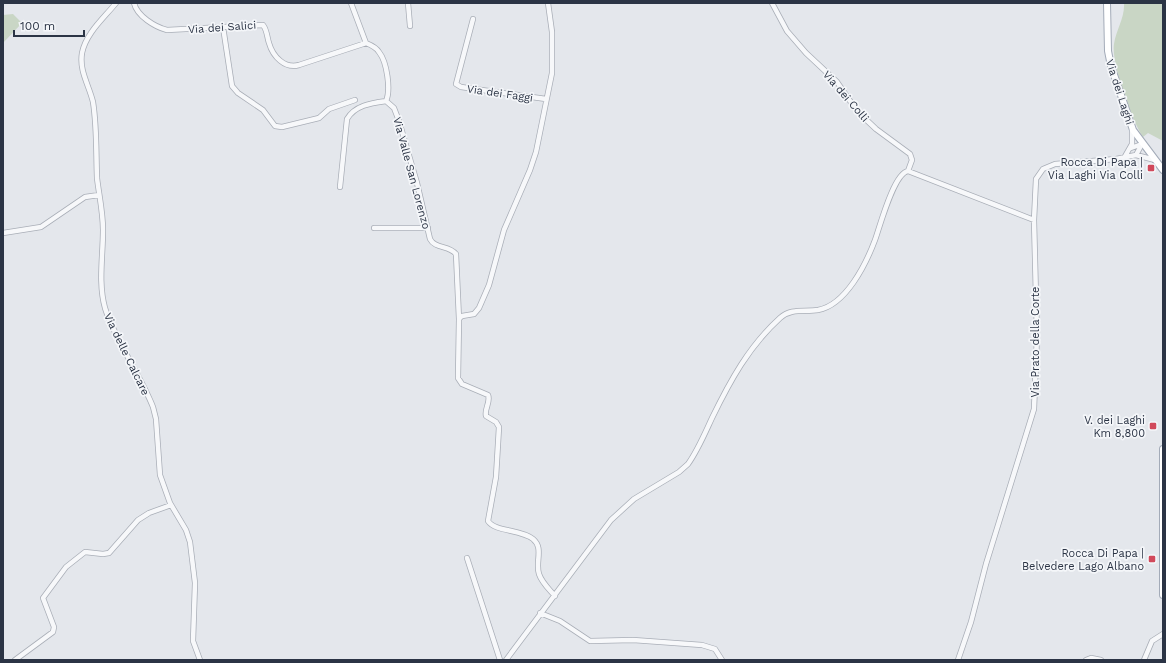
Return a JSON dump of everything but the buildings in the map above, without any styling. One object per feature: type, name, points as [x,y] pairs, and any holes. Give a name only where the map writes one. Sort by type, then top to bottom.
[{"type":"main road","name":"Via dei Laghi","points":[[1107,3],[1109,59],[1131,126],[1142,144],[1163,170]]},
{"type":"main road","points":[[1163,449],[1163,595]]},
{"type":"street","name":"Via delle Calcare","points":[[116,3],[88,36],[83,47],[82,57],[83,74],[94,111],[99,195],[103,224],[101,268],[105,306],[153,407],[156,419],[159,472],[171,505],[186,530],[190,542],[195,580],[192,641],[200,660]]},
{"type":"street","name":"Via dei Salici","points":[[134,3],[139,14],[165,29],[262,25],[273,52],[285,64],[290,66],[299,65],[366,44]]},
{"type":"street","points":[[340,187],[345,125],[348,117],[352,112],[367,104],[386,101],[390,90],[382,57],[377,49],[366,44],[351,3]]},
{"type":"street","points":[[408,3],[410,26]]},
{"type":"street","points":[[548,3],[552,32],[552,67],[533,162],[504,230],[489,285],[477,312],[471,316],[462,316],[459,319],[458,381],[489,396],[486,416],[496,422],[499,428],[496,482],[488,521],[493,526],[518,531],[534,540],[539,547],[539,574],[555,596]]},
{"type":"street","name":"Via dei Colli","points":[[772,3],[787,31],[836,82],[857,111],[876,129],[910,154],[912,160],[908,171]]},
{"type":"street","name":"Via dei Faggi","points":[[473,19],[455,80],[456,84],[462,88],[546,99]]},
{"type":"street","points":[[223,27],[232,86],[238,93],[263,110],[275,126],[282,127],[321,117],[329,109],[355,100]]},
{"type":"street","name":"Via Valle San Lorenzo","points":[[386,101],[393,106],[396,113],[430,239],[433,243],[453,250],[456,254],[459,319]]},
{"type":"street","points":[[1124,158],[1131,148],[1133,138],[1131,126]]},
{"type":"street","points":[[1131,148],[1142,144]]},
{"type":"street","points":[[1142,144],[1136,155],[1155,160]]},
{"type":"street","name":"Via Prato della Corte","points":[[958,660],[973,616],[986,564],[1034,409],[1037,336],[1034,220],[1035,181],[1038,174],[1045,168],[1057,164],[1124,158],[1136,155]]},
{"type":"street","points":[[506,660],[540,613],[555,596],[601,532],[623,508],[640,494],[679,472],[688,464],[738,369],[768,330],[789,312],[815,310],[827,307],[848,289],[868,258],[896,182],[902,173],[908,171],[1034,220]]},
{"type":"street","points":[[3,233],[41,227],[85,197],[99,195]]},
{"type":"street","points":[[374,228],[428,228]]},
{"type":"street","points":[[15,660],[53,632],[54,628],[43,598],[69,564],[87,551],[108,553],[140,519],[152,512],[171,505]]},
{"type":"street","points":[[467,558],[500,660]]},
{"type":"street","points":[[540,613],[560,621],[590,641],[628,640],[702,645],[714,649],[722,660]]},
{"type":"street","points":[[1144,660],[1152,641],[1163,634]]},
{"type":"street","points":[[1086,660],[1091,658],[1101,660]]},
{"type":"green space","points":[[1124,3],[1163,3],[1163,141],[1148,133],[1143,137],[1133,118],[1119,78],[1114,53],[1114,44],[1122,19]]},
{"type":"green space","points":[[13,14],[22,23],[3,43],[3,15]]},
{"type":"place","name":"Rocca Di Papa | Via Laghi Via Colli","points":[[1151,168]]},
{"type":"place","name":"V. dei Laghi Km 8,800","points":[[1153,426]]},
{"type":"place","name":"Rocca Di Papa | Belvedere Lago Albano","points":[[1152,559]]}]
